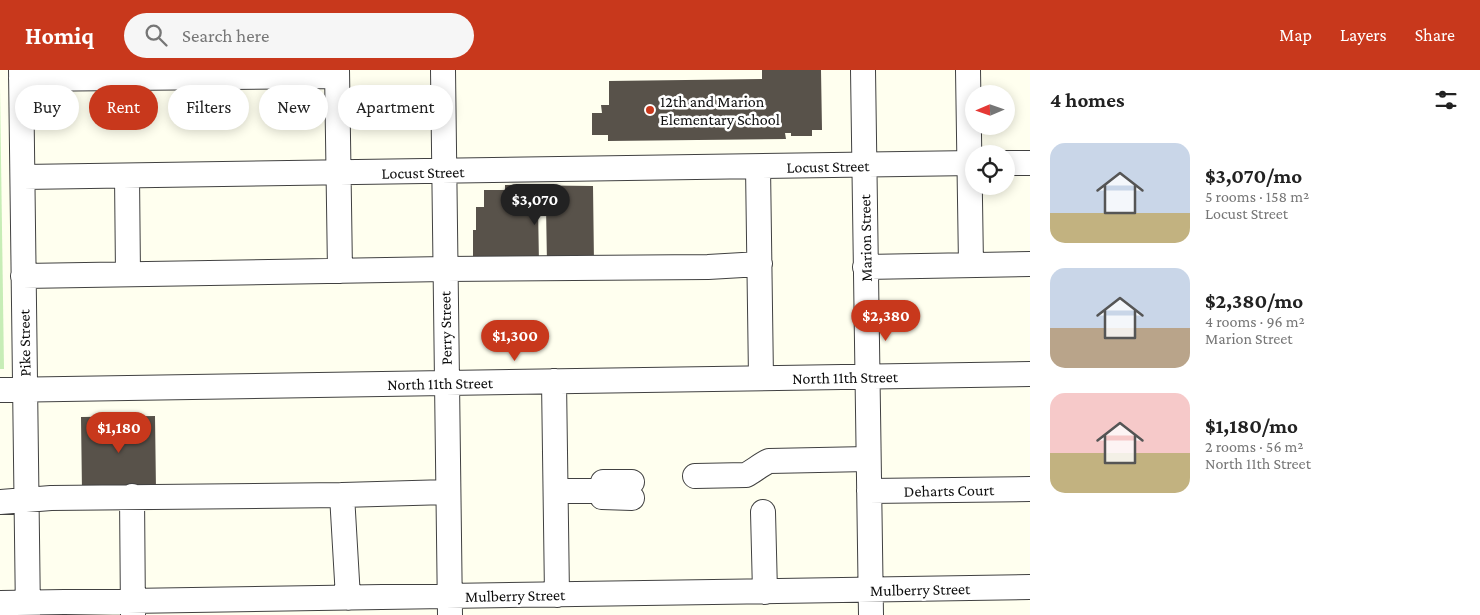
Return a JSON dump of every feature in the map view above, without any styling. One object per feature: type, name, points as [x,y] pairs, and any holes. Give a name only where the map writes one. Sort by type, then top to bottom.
[{"type":"street","name":"Perry Street","points":[[443,70],[449,606]]},
{"type":"street","name":"Marion Street","points":[[863,70],[871,615]]},
{"type":"street","points":[[968,70],[970,145]]},
{"type":"street","points":[[21,74],[337,73],[340,271]]},
{"type":"street","name":"Pike Street","points":[[21,74],[28,609]]},
{"type":"street","points":[[1015,163],[1030,162]]},
{"type":"street","name":"Locust Street","points":[[23,177],[965,163]]},
{"type":"street","points":[[758,167],[761,378]]},
{"type":"street","points":[[128,176],[128,274]]},
{"type":"street","points":[[971,195],[971,265]]},
{"type":"street","points":[[24,276],[708,267],[760,264]]},
{"type":"street","points":[[865,267],[1030,264]]},
{"type":"street","name":"North 11th Street","points":[[0,390],[1030,374]]},
{"type":"street","points":[[554,381],[557,595]]},
{"type":"street","points":[[695,476],[746,475],[753,472],[760,464],[769,461],[868,459]]},
{"type":"street","points":[[556,491],[602,491],[603,482],[632,490]]},
{"type":"street","name":"Deharts Court","points":[[869,491],[1030,488]]},
{"type":"street","points":[[0,502],[132,496],[342,495],[448,492]]},
{"type":"street","points":[[342,495],[351,604]]},
{"type":"street","points":[[132,496],[133,608]]},
{"type":"street","points":[[763,512],[765,592]]},
{"type":"street","name":"Mulberry Street","points":[[0,603],[28,609],[351,604],[449,606],[557,595],[1030,588]]},
{"type":"green space","points":[[0,87],[4,369],[0,369]]},
{"type":"building","points":[[762,70],[821,70],[822,130],[812,130],[812,136],[791,136],[791,133],[785,133],[786,139],[608,141],[608,135],[592,135],[592,113],[602,113],[601,105],[609,105],[609,81],[762,79]]},
{"type":"building","points":[[505,185],[593,186],[594,263],[547,264],[546,206],[538,206],[539,264],[473,265],[473,230],[476,230],[476,207],[484,207],[484,190],[505,190]]},
{"type":"building","points":[[155,416],[156,491],[82,492],[81,417]]},
{"type":"place","name":"12th and Marion Elementary School","points":[[650,110]]}]
